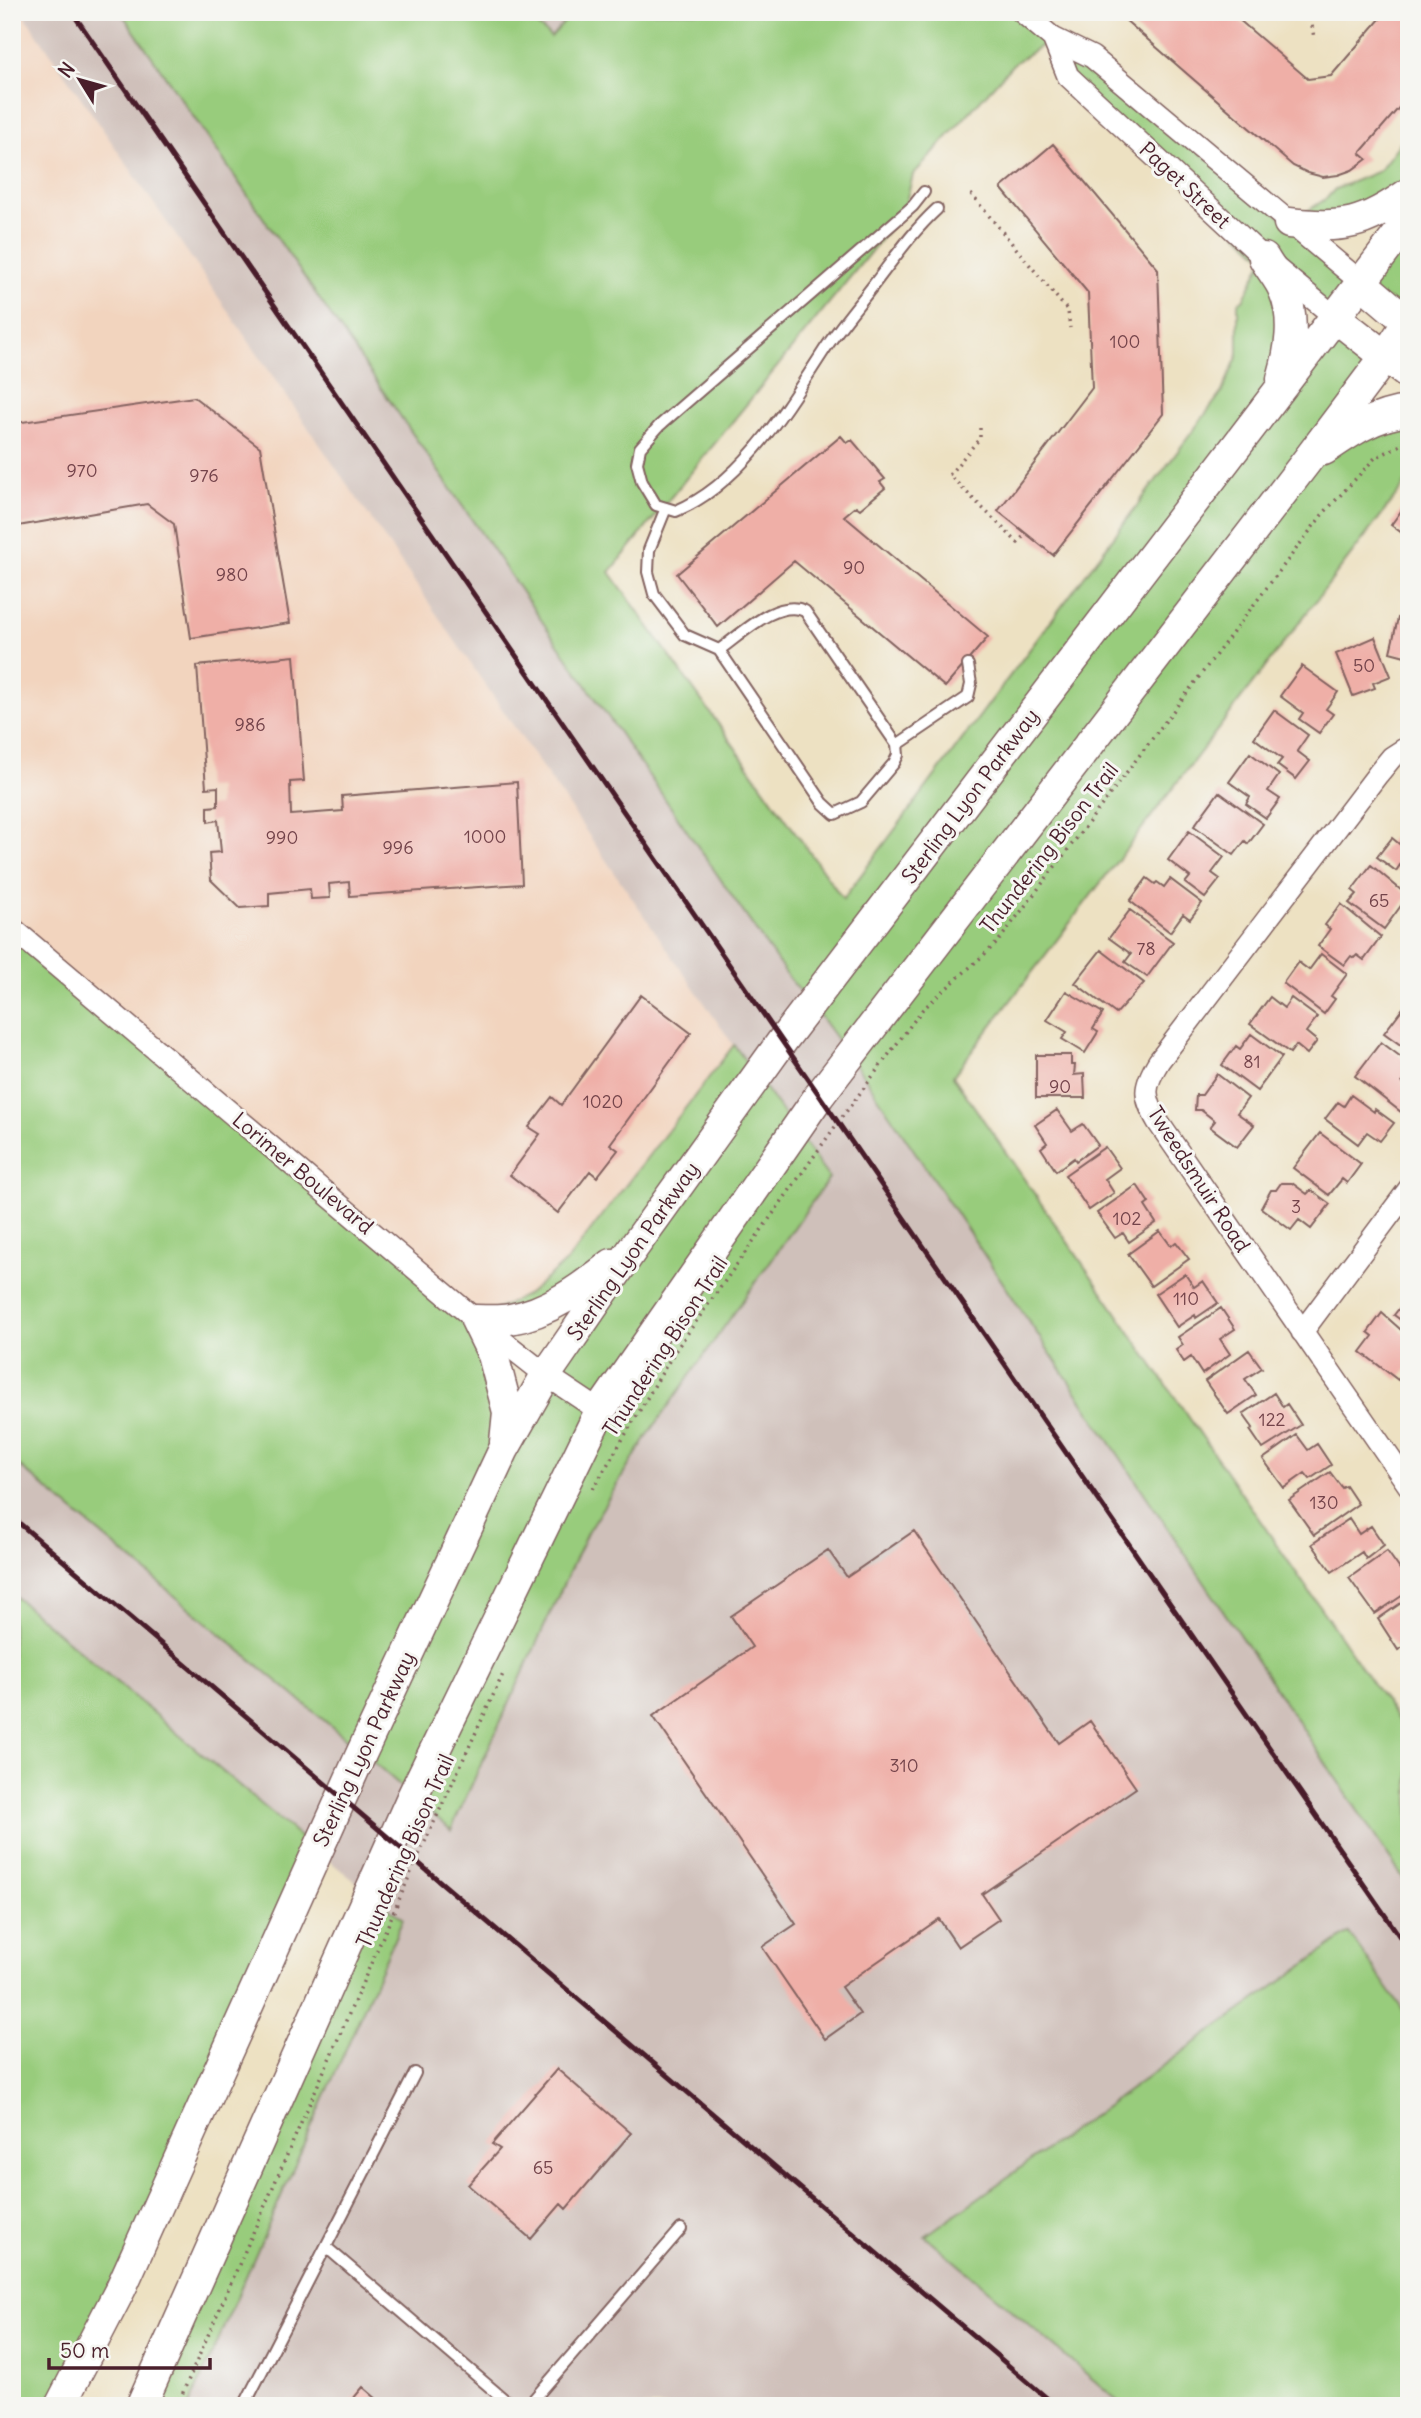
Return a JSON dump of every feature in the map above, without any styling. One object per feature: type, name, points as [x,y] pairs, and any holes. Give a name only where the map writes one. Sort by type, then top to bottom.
[{"type":"main road","points":[[1289,223],[1323,227],[1349,225],[1377,214],[1409,192]]},
{"type":"main road","name":"Sterling Lyon Parkway","points":[[60,2406],[121,2288],[362,1752],[504,1449],[546,1375],[783,1040],[1409,220]]},
{"type":"main road","points":[[1264,258],[1285,292],[1289,315],[1291,345],[1280,389]]},
{"type":"main road","points":[[141,2406],[412,1797],[600,1411],[819,1096],[1306,462],[1408,322],[1362,283]]},
{"type":"main road","points":[[1335,317],[1409,375]]},
{"type":"main road","points":[[1306,462],[1357,428],[1393,412],[1409,411]]},
{"type":"main road","points":[[504,1449],[508,1412],[493,1355],[476,1320],[508,1320],[540,1312],[588,1283],[635,1247]]},
{"type":"street","name":"Paget Street","points":[[1022,12],[1053,38],[1092,57],[1362,283]]},
{"type":"street","name":"Paget Street","points":[[1053,38],[1068,76],[1264,258],[1335,317]]},
{"type":"street","name":"Tweedsmuir Road","points":[[1409,746],[1392,757],[1378,774],[1159,1061],[1145,1092],[1149,1107],[1158,1122],[1409,1486]]},
{"type":"street","name":"Lorimer Boulevard","points":[[12,928],[476,1320],[546,1375],[600,1411]]},
{"type":"street","points":[[1302,1332],[1409,1189]]},
{"type":"lane","points":[[924,192],[913,206],[659,426],[640,448],[637,463],[642,482],[656,505],[676,511],[696,503],[765,438],[842,326],[917,227],[937,209]]},
{"type":"lane","points":[[666,508],[649,550],[648,572],[654,594],[685,635],[719,650],[823,803],[835,814],[861,802],[894,763],[898,755],[897,745],[804,611],[796,607],[774,611],[719,650]]},
{"type":"lane","points":[[897,745],[968,697],[971,684],[968,666]]},
{"type":"lane","points":[[244,2406],[415,2073]]},
{"type":"lane","points":[[528,2406],[681,2229]]},
{"type":"lane","points":[[326,2247],[512,2406]]},
{"type":"path","points":[[1310,12],[1314,38]]},
{"type":"path","points":[[971,194],[1068,311],[1070,328]]},
{"type":"path","points":[[980,428],[980,439],[949,475],[1018,543],[1026,533]]},
{"type":"path","name":"Thundering Bison Trail","points":[[589,1495],[675,1351],[922,1010],[997,943],[1322,515],[1375,458],[1409,441]]},
{"type":"path","name":"Thundering Bison Trail","points":[[177,2406],[411,1874],[508,1664]]},
{"type":"shaded area","points":[[12,12],[22,12],[27,18],[734,1045],[568,1260],[528,1294],[476,1320],[12,928]]},
{"type":"shaded area","points":[[22,12],[121,12],[788,977],[868,1082],[1409,1887],[1409,2019],[1348,1933],[926,2235],[1124,2406],[189,2406],[403,1919],[318,1852],[12,1594],[12,1460],[362,1752],[451,1830],[587,1533],[648,1435],[795,1129],[756,1078]]},
{"type":"shaded area","points":[[522,12],[573,12],[551,38]]},
{"type":"green space","points":[[121,12],[522,12],[551,37],[573,12],[1022,12],[1289,223],[1327,198],[1335,189],[1379,171],[1408,132],[1403,129],[1409,120],[1409,193],[1291,224],[1362,283],[1409,220],[1409,375],[1385,357],[1308,460],[1409,411],[1409,479],[953,1076],[1409,1736],[1409,1887],[868,1082],[788,977]],"holes":[[[1052,39],[1068,76],[1264,258],[1243,300],[1238,303],[1238,355],[1222,392],[843,899],[610,572],[878,243],[905,206],[913,175],[1013,64]],[[1266,260],[1335,318],[1291,345]],[[1362,283],[1407,322],[1385,356],[1335,317]]]},
{"type":"green space","points":[[12,928],[476,1320],[528,1294],[568,1260],[734,1045],[829,1178],[648,1435],[587,1533],[451,1830],[362,1752],[12,1460]],"holes":[[[633,1250],[505,1446],[508,1320]]]},
{"type":"green space","points":[[12,1594],[318,1852],[60,2406],[12,2406]]},
{"type":"green space","points":[[370,1893],[403,1919],[189,2406],[141,2406]]},
{"type":"green space","points":[[1349,1933],[1409,2019],[1409,2406],[1124,2406],[925,2236]]},
{"type":"building","points":[[1116,12],[1230,12],[1308,79],[1331,76],[1386,12],[1409,12],[1409,96],[1360,153],[1367,159],[1352,170],[1338,175],[1323,177],[1308,173],[1293,166]]},
{"type":"building","points":[[1053,144],[1158,269],[1163,414],[1053,555],[998,511],[1092,388],[1088,293],[1001,188]]},
{"type":"building","points":[[194,397],[260,447],[290,623],[191,638],[174,524],[147,504],[12,527],[12,437],[17,437],[15,423]]},
{"type":"building","points":[[841,436],[847,443],[852,440],[885,479],[880,482],[885,488],[860,509],[856,506],[844,516],[988,637],[945,687],[794,561],[718,627],[677,574]]},
{"type":"building","points":[[1409,500],[1409,538],[1391,525]]},
{"type":"building","points":[[1398,618],[1409,620],[1409,651],[1407,650],[1405,656],[1390,652]]},
{"type":"building","points":[[1375,637],[1391,676],[1373,683],[1375,688],[1353,696],[1336,654]]},
{"type":"building","points":[[294,656],[304,781],[290,782],[291,815],[343,811],[342,796],[517,782],[522,884],[350,896],[349,882],[329,884],[330,898],[311,899],[310,889],[269,893],[269,906],[240,908],[211,880],[209,853],[221,852],[218,820],[208,822],[208,807],[218,806],[218,787],[206,788],[197,666]]},
{"type":"building","points":[[1302,666],[1338,692],[1326,709],[1333,714],[1319,733],[1299,719],[1303,713],[1280,696]]},
{"type":"building","points":[[1274,710],[1308,735],[1297,751],[1310,761],[1296,779],[1277,765],[1282,759],[1254,738]]},
{"type":"building","points":[[1250,753],[1279,775],[1268,791],[1280,799],[1266,818],[1246,804],[1250,797],[1229,782]]},
{"type":"building","points":[[1219,792],[1263,824],[1248,844],[1245,841],[1234,855],[1194,826]]},
{"type":"building","points":[[1189,831],[1224,857],[1212,873],[1220,879],[1205,898],[1185,883],[1190,877],[1168,860]]},
{"type":"building","points":[[1392,838],[1403,847],[1409,839],[1409,871],[1400,865],[1396,871],[1377,857]]},
{"type":"building","points":[[1371,865],[1408,896],[1384,929],[1349,903],[1357,894],[1352,890]]},
{"type":"building","points":[[1147,878],[1164,887],[1170,879],[1202,903],[1190,919],[1183,914],[1170,932],[1130,901]]},
{"type":"building","points":[[1341,904],[1381,937],[1364,960],[1357,955],[1354,958],[1351,956],[1344,965],[1318,946],[1330,929],[1325,925]]},
{"type":"building","points":[[1130,910],[1173,942],[1147,977],[1125,962],[1131,954],[1109,938]]},
{"type":"building","points":[[1101,950],[1144,983],[1116,1014],[1075,983]]},
{"type":"building","points":[[1321,954],[1347,974],[1331,996],[1335,999],[1324,1014],[1283,983],[1298,962],[1309,970]]},
{"type":"building","points":[[1066,991],[1103,1013],[1093,1029],[1098,1032],[1085,1053],[1062,1039],[1067,1032],[1047,1020]]},
{"type":"building","points":[[641,995],[691,1033],[610,1144],[618,1150],[597,1177],[590,1171],[558,1213],[510,1175],[540,1134],[529,1127],[552,1097],[561,1105]]},
{"type":"building","points":[[1270,997],[1284,1008],[1291,998],[1317,1017],[1306,1032],[1317,1041],[1307,1054],[1296,1045],[1290,1053],[1250,1024]]},
{"type":"building","points":[[1403,1008],[1409,1013],[1409,1051],[1384,1033]]},
{"type":"building","points":[[1251,1034],[1282,1057],[1257,1091],[1222,1065],[1236,1046],[1240,1049]]},
{"type":"building","points":[[1381,1042],[1409,1063],[1409,1076],[1402,1083],[1409,1088],[1409,1102],[1401,1112],[1355,1076]]},
{"type":"building","points":[[1036,1055],[1071,1055],[1071,1065],[1075,1065],[1074,1075],[1084,1074],[1085,1098],[1036,1098]]},
{"type":"building","points":[[1217,1074],[1248,1098],[1237,1113],[1254,1125],[1237,1147],[1210,1127],[1215,1121],[1201,1110],[1195,1110],[1196,1095],[1202,1095]]},
{"type":"building","points":[[1351,1095],[1394,1123],[1380,1141],[1367,1132],[1358,1144],[1325,1119],[1338,1102],[1344,1106]]},
{"type":"building","points":[[1057,1110],[1072,1131],[1083,1124],[1098,1145],[1056,1171],[1041,1148],[1047,1143],[1035,1125]]},
{"type":"building","points":[[1320,1133],[1361,1164],[1347,1183],[1342,1179],[1329,1195],[1293,1168]]},
{"type":"building","points":[[1105,1147],[1120,1168],[1105,1179],[1114,1193],[1089,1210],[1065,1175]]},
{"type":"building","points":[[1281,1183],[1292,1183],[1307,1194],[1311,1190],[1330,1204],[1311,1229],[1299,1220],[1291,1230],[1261,1208],[1271,1190],[1276,1190]]},
{"type":"building","points":[[1137,1185],[1149,1203],[1145,1206],[1156,1223],[1129,1242],[1123,1233],[1115,1238],[1097,1213]]},
{"type":"building","points":[[1160,1231],[1171,1246],[1176,1242],[1189,1259],[1151,1286],[1128,1254]]},
{"type":"building","points":[[1185,1274],[1194,1287],[1203,1281],[1218,1303],[1177,1327],[1155,1294]]},
{"type":"building","points":[[1409,1296],[1409,1326],[1394,1315]]},
{"type":"building","points":[[1221,1308],[1235,1329],[1220,1339],[1230,1354],[1202,1374],[1191,1357],[1184,1362],[1176,1350],[1183,1345],[1178,1337]]},
{"type":"building","points":[[1382,1313],[1409,1337],[1409,1366],[1398,1380],[1361,1352],[1373,1336],[1368,1332]]},
{"type":"building","points":[[1249,1350],[1262,1368],[1245,1379],[1256,1395],[1228,1414],[1205,1381]]},
{"type":"building","points":[[1274,1393],[1283,1407],[1287,1404],[1301,1425],[1263,1449],[1243,1414]]},
{"type":"building","points":[[1297,1435],[1308,1450],[1317,1444],[1331,1465],[1310,1479],[1305,1473],[1284,1488],[1263,1459]]},
{"type":"building","points":[[1330,1472],[1342,1488],[1346,1486],[1358,1504],[1314,1535],[1289,1500]]},
{"type":"building","points":[[1349,1519],[1359,1534],[1371,1526],[1384,1545],[1366,1559],[1362,1552],[1332,1572],[1312,1544]]},
{"type":"building","points":[[914,1531],[1059,1743],[1090,1721],[1136,1788],[982,1894],[999,1919],[958,1947],[939,1919],[841,1987],[860,2014],[825,2039],[762,1947],[796,1924],[653,1716],[752,1647],[731,1616],[828,1550],[847,1577]]},
{"type":"building","points":[[1387,1551],[1409,1582],[1409,1591],[1375,1614],[1349,1578]]},
{"type":"building","points":[[1404,1601],[1409,1608],[1409,1643],[1398,1650],[1378,1619]]},
{"type":"building","points":[[557,2069],[631,2133],[566,2209],[561,2204],[531,2239],[468,2185],[500,2149],[492,2144]]},
{"type":"building","points":[[363,2387],[385,2406],[347,2406]]},
{"type":"railway","points":[[72,12],[1409,1950]]},
{"type":"railway","points":[[12,1517],[1056,2406]]}]
